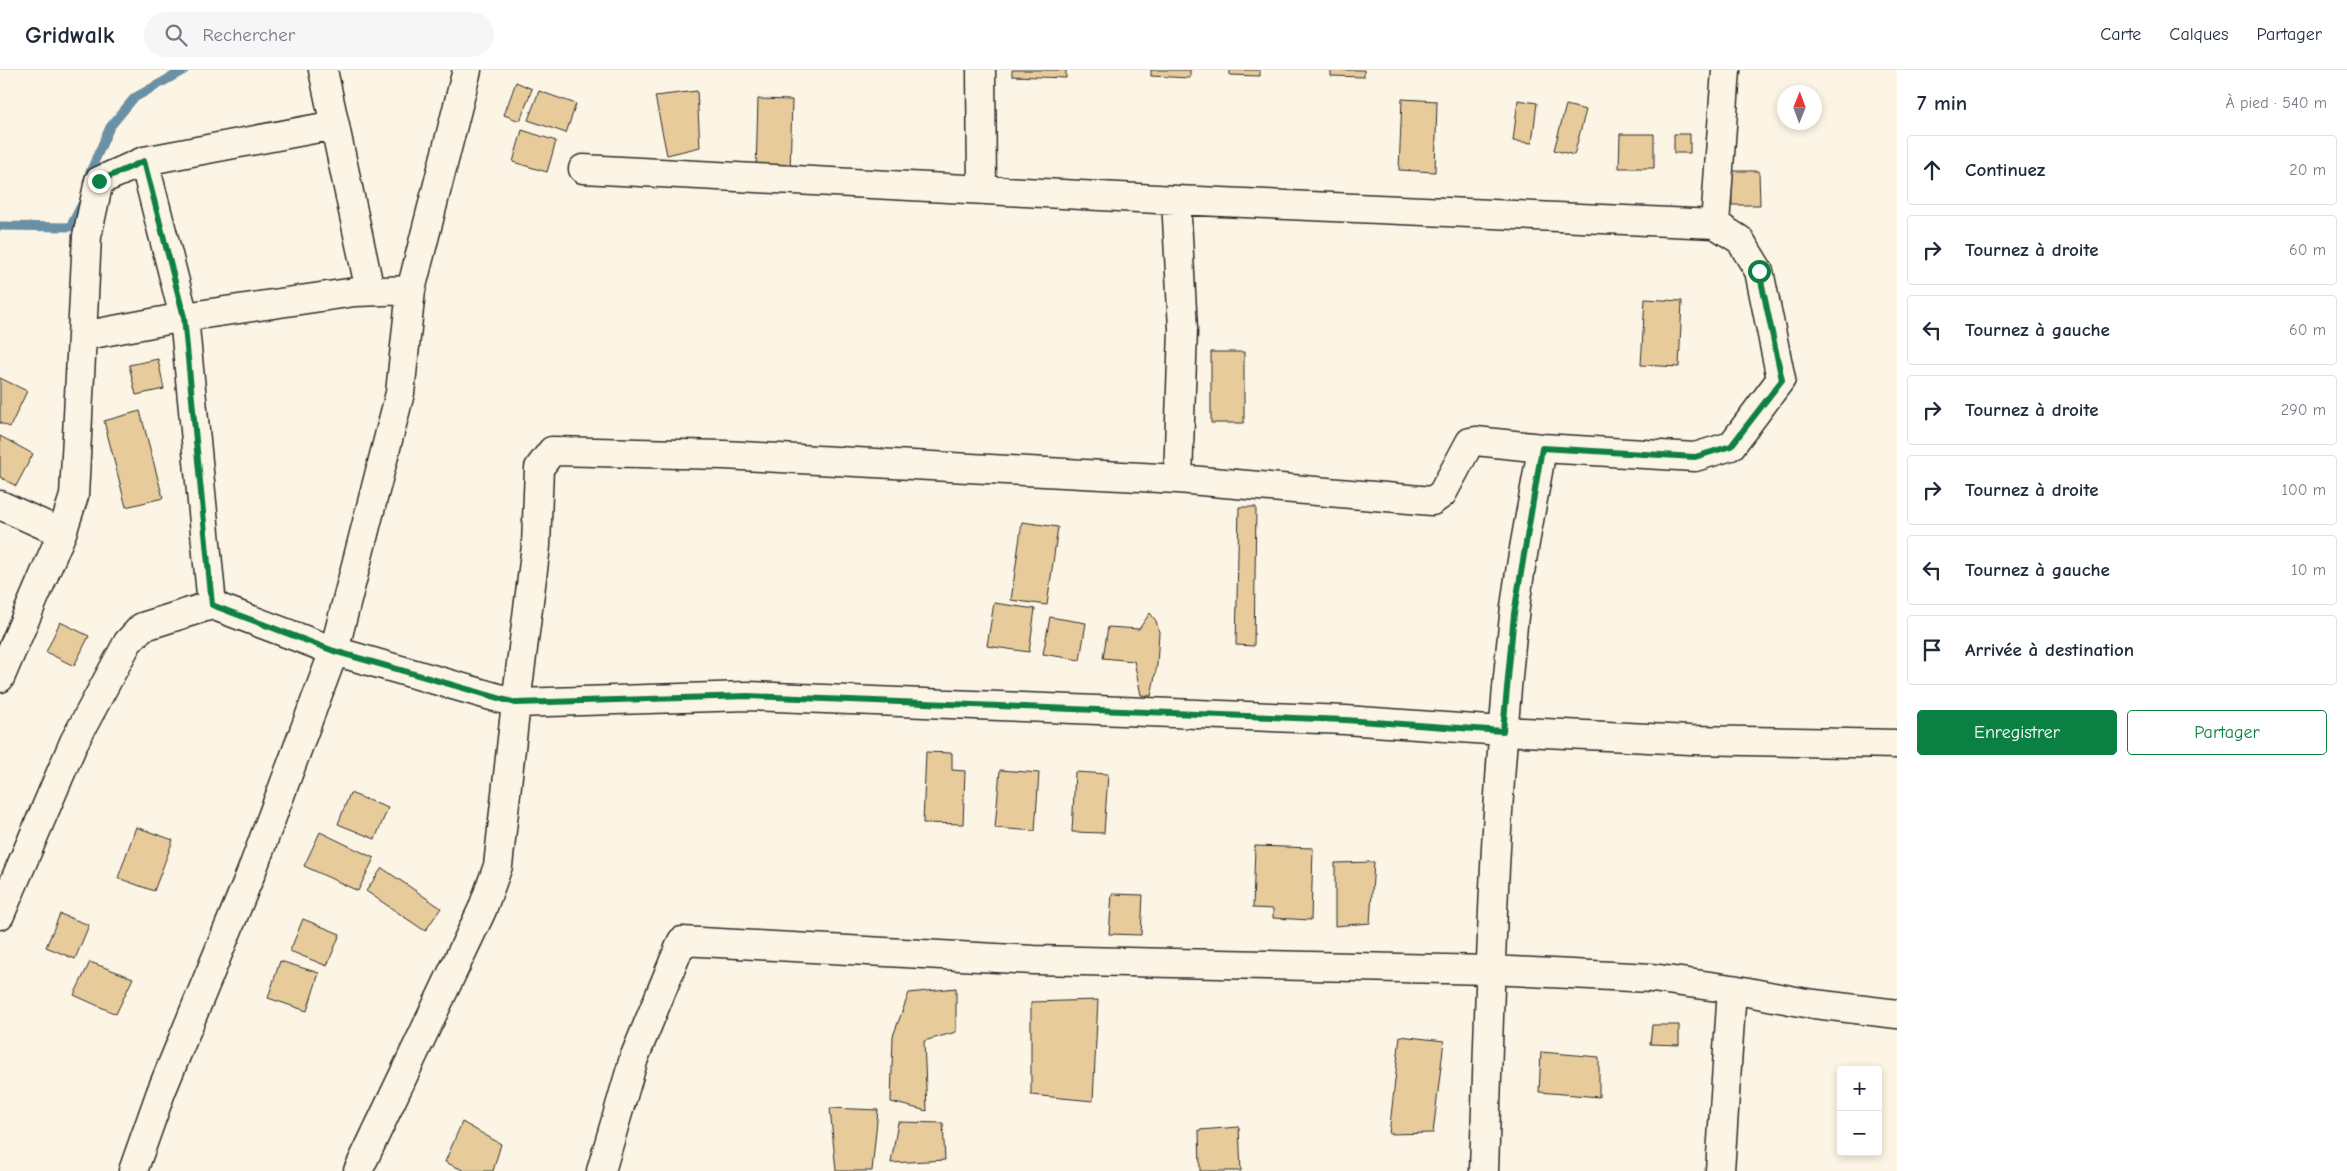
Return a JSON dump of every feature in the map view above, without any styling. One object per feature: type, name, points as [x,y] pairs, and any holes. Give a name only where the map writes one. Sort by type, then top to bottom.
[{"type":"street","points":[[323,70],[370,291]]},
{"type":"street","points":[[133,1171],[161,1092],[251,873],[334,651],[400,393],[411,290],[468,70]]},
{"type":"street","points":[[981,70],[982,189]]},
{"type":"street","points":[[1715,224],[1726,70]]},
{"type":"street","points":[[0,678],[62,533],[74,496],[87,236],[99,181],[144,161],[335,125]]},
{"type":"street","points":[[144,161],[184,317],[212,605]]},
{"type":"street","points":[[358,1171],[492,887],[498,866],[536,546],[538,468],[552,451],[724,455],[1178,479],[1432,501],[1442,494],[1470,442],[1483,441],[1542,448],[1695,457],[1731,446],[1782,380],[1759,271],[1740,240],[1715,224],[1176,200],[583,169]]},
{"type":"street","points":[[1176,200],[1183,329],[1178,479]]},
{"type":"street","points":[[82,336],[184,317],[370,291],[411,290]]},
{"type":"street","points":[[1484,1171],[1490,970],[1503,731],[1514,614],[1542,448]]},
{"type":"street","points":[[0,505],[62,533]]},
{"type":"street","points":[[0,916],[74,742],[128,642],[142,627],[212,605],[334,651],[516,703],[748,696],[1345,720],[1503,731],[1690,740],[1897,744]]},
{"type":"street","points":[[601,1171],[634,1058],[682,941],[1034,960],[1490,970],[1652,978],[1732,989],[1806,1003],[1897,1014]]},
{"type":"street","points":[[1720,1171],[1732,989]]},
{"type":"building","points":[[1012,70],[1066,70],[1066,78],[1012,76]]},
{"type":"building","points":[[1151,70],[1190,70],[1190,78],[1151,76]]},
{"type":"building","points":[[1230,70],[1260,70],[1260,76],[1230,75]]},
{"type":"building","points":[[1331,70],[1364,70],[1364,77],[1331,76]]},
{"type":"building","points":[[516,82],[532,89],[520,121],[504,115]]},
{"type":"building","points":[[539,91],[576,104],[566,133],[528,120]]},
{"type":"building","points":[[697,91],[700,147],[667,155],[655,96]]},
{"type":"building","points":[[758,99],[792,100],[790,171],[756,170]]},
{"type":"building","points":[[1402,99],[1437,101],[1435,172],[1399,170]]},
{"type":"building","points":[[1518,100],[1537,103],[1532,143],[1513,141]]},
{"type":"building","points":[[1566,105],[1586,110],[1574,155],[1554,150]]},
{"type":"building","points":[[522,130],[556,141],[547,172],[513,162]]},
{"type":"building","points":[[1620,134],[1654,134],[1654,168],[1619,168]]},
{"type":"building","points":[[1674,134],[1690,134],[1690,153],[1674,153]]},
{"type":"building","points":[[1731,171],[1759,171],[1760,205],[1732,205]]},
{"type":"building","points":[[1645,299],[1682,301],[1679,367],[1641,365]]},
{"type":"building","points":[[1211,352],[1244,352],[1244,423],[1211,423]]},
{"type":"building","points":[[158,359],[164,389],[136,395],[129,365]]},
{"type":"building","points":[[0,378],[27,391],[10,427],[0,423]]},
{"type":"building","points":[[140,411],[163,498],[126,507],[104,421]]},
{"type":"building","points":[[0,436],[33,454],[16,486],[0,477]]},
{"type":"building","points":[[1239,507],[1256,507],[1254,646],[1236,645]]},
{"type":"building","points":[[1022,522],[1058,527],[1047,605],[1011,600]]},
{"type":"building","points":[[994,603],[1035,609],[1029,652],[987,646]]},
{"type":"building","points":[[1150,613],[1156,621],[1159,632],[1157,665],[1151,696],[1141,695],[1134,661],[1103,658],[1108,627],[1139,629]]},
{"type":"building","points":[[1050,617],[1086,623],[1080,660],[1043,654]]},
{"type":"building","points":[[60,622],[89,636],[74,666],[46,652]]},
{"type":"building","points":[[926,752],[952,753],[952,770],[965,771],[963,824],[923,823]]},
{"type":"building","points":[[1000,770],[1039,773],[1035,831],[995,828]]},
{"type":"building","points":[[1075,772],[1108,774],[1104,833],[1072,832]]},
{"type":"building","points":[[350,793],[388,808],[375,839],[338,824]]},
{"type":"building","points":[[136,827],[173,840],[154,891],[118,878]]},
{"type":"building","points":[[320,832],[374,858],[358,891],[304,866]]},
{"type":"building","points":[[1255,846],[1313,848],[1311,920],[1273,918],[1273,909],[1253,908]]},
{"type":"building","points":[[1374,862],[1370,923],[1335,926],[1335,863]]},
{"type":"building","points":[[382,868],[441,908],[425,931],[366,891]]},
{"type":"building","points":[[1112,894],[1143,895],[1141,935],[1109,934]]},
{"type":"building","points":[[60,914],[89,925],[75,959],[46,947]]},
{"type":"building","points":[[303,919],[340,934],[327,966],[290,951]]},
{"type":"building","points":[[280,961],[319,973],[307,1011],[268,998]]},
{"type":"building","points":[[90,962],[133,978],[116,1014],[74,995]]},
{"type":"building","points":[[956,988],[956,1032],[924,1041],[927,1111],[891,1102],[893,1036],[909,993]]},
{"type":"building","points":[[1098,1000],[1093,1101],[1031,1095],[1031,1002]]},
{"type":"building","points":[[1652,1025],[1679,1025],[1679,1045],[1650,1044]]},
{"type":"building","points":[[1400,1036],[1444,1041],[1433,1133],[1389,1134]]},
{"type":"building","points":[[1541,1052],[1599,1057],[1599,1097],[1539,1092]]},
{"type":"building","points":[[830,1108],[878,1110],[872,1171],[836,1171]]},
{"type":"building","points":[[462,1122],[501,1144],[493,1171],[465,1171],[445,1162]]},
{"type":"building","points":[[898,1122],[943,1123],[945,1160],[891,1163]]},
{"type":"building","points":[[1239,1127],[1241,1171],[1200,1171],[1199,1130]]},
{"type":"waterway","points":[[87,182],[110,127],[134,98],[184,70]]},
{"type":"waterway","points":[[0,226],[70,227],[83,202]]},
{"type":"route","points":[[99,181],[144,161],[184,317],[212,605],[334,651],[516,703],[748,696],[1345,720],[1503,731],[1514,614],[1542,448],[1695,457],[1731,446],[1782,380],[1759,271]]}]
